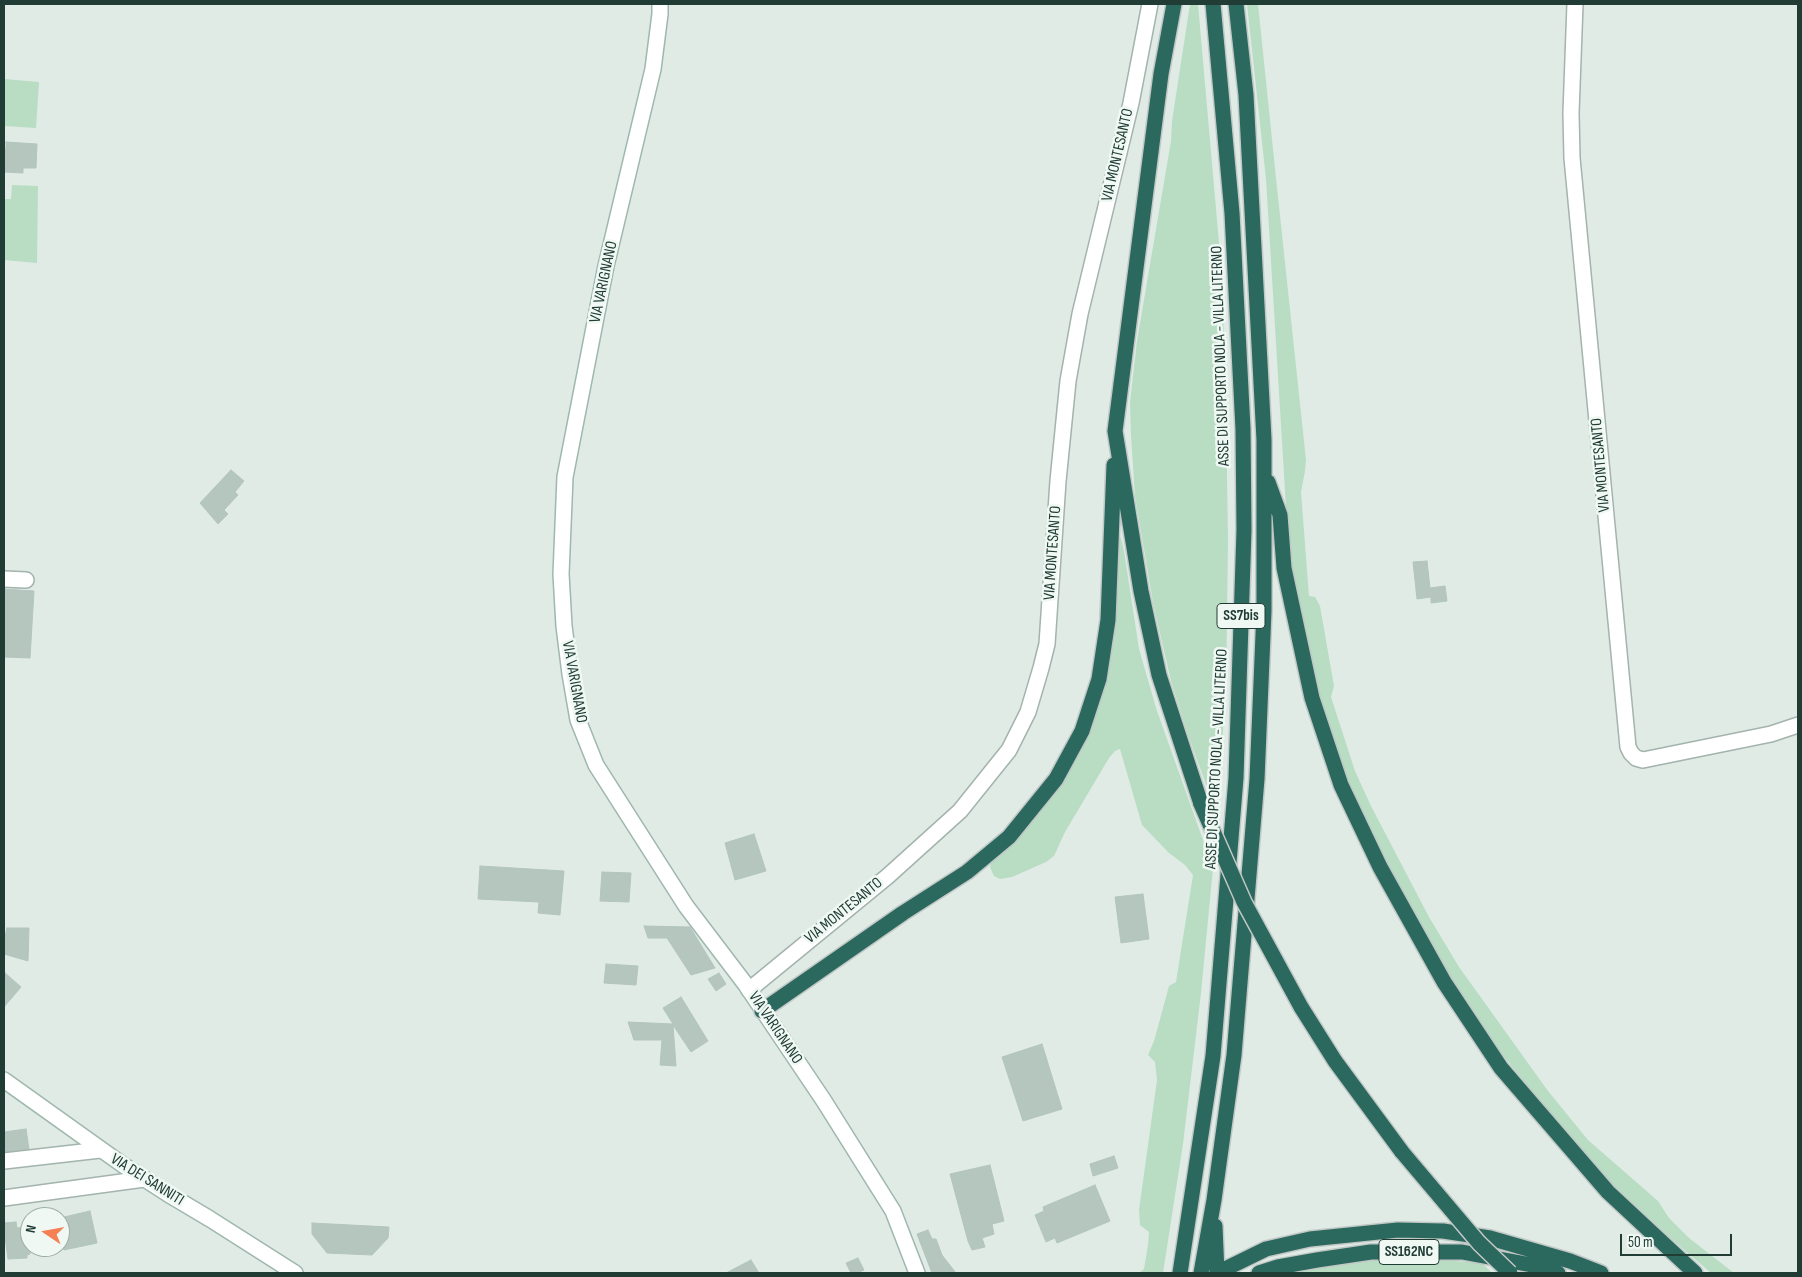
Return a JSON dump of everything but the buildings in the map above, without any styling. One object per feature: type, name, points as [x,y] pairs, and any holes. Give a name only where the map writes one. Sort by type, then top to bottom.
[{"type":"highway","points":[[762,1011],[903,913],[968,872],[1009,837],[1056,779],[1082,732],[1099,679],[1108,620],[1115,430],[1160,84],[1174,4]]},
{"type":"highway","name":"ASSE DI SUPPORTO NOLA - VILLA LITERNO","points":[[1180,1273],[1213,1056],[1235,788],[1244,530],[1243,429],[1232,213],[1213,4]]},
{"type":"highway","name":"SS7bis","points":[[1201,1273],[1214,1200],[1234,1055],[1257,779],[1264,611],[1264,440],[1246,95],[1236,4]]},
{"type":"highway","points":[[1115,430],[1141,591],[1159,675],[1201,804],[1244,902],[1301,1007],[1335,1061],[1402,1152],[1479,1244],[1510,1273]]},
{"type":"highway","points":[[1264,472],[1280,515],[1284,568],[1312,698],[1341,785],[1380,867],[1444,982],[1501,1068],[1608,1192],[1695,1273]]},
{"type":"highway","points":[[1214,1200],[1217,1273],[1266,1249],[1310,1239],[1398,1230],[1443,1232],[1490,1238],[1570,1261],[1601,1273]]},
{"type":"highway","name":"SS162NC","points":[[1259,1273],[1298,1263],[1371,1252],[1462,1252],[1537,1266],[1558,1273]]},
{"type":"street","name":"VIA VARIGNANO","points":[[660,4],[653,69],[606,266],[565,477],[561,574],[564,626],[578,720],[596,765],[686,906],[748,990],[824,1101],[893,1211],[917,1273]]},
{"type":"street","name":"VIA MONTESANTO","points":[[748,990],[888,876],[960,812],[1009,750],[1028,712],[1047,644],[1058,481],[1068,380],[1080,314],[1130,103],[1150,4]]},
{"type":"street","name":"VIA MONTESANTO","points":[[1575,4],[1571,113],[1572,158],[1628,747],[1636,758],[1643,760],[1771,734],[1798,725]]},
{"type":"street","points":[[4,579],[26,580]]},
{"type":"street","name":"VIA DEI SANNITI","points":[[4,1080],[100,1150],[295,1273]]},
{"type":"street","points":[[4,1161],[100,1150]]},
{"type":"street","points":[[4,1198],[144,1179]]},
{"type":"green space","points":[[1190,4],[1198,4],[1222,277],[1228,540],[1226,695],[1216,812],[1171,681],[1153,603],[1135,496],[1131,436],[1130,402],[1137,341],[1171,141],[1172,121]]},
{"type":"green space","points":[[1247,4],[1258,4],[1306,460],[1301,492],[1309,596],[1315,597],[1320,606],[1334,686],[1331,697],[1355,771],[1371,806],[1429,917],[1459,967],[1548,1091],[1588,1140],[1658,1201],[1669,1218],[1689,1238],[1734,1273],[1711,1273],[1660,1229],[1605,1177],[1502,1054],[1440,962],[1405,904],[1355,799],[1332,739],[1318,693],[1307,650],[1289,557],[1266,179]]},
{"type":"green space","points":[[4,79],[39,82],[36,128],[4,126]]},
{"type":"green space","points":[[12,185],[38,186],[37,263],[4,260],[5,199],[11,199]]},
{"type":"green space","points":[[1119,536],[1124,551],[1139,649],[1157,711],[1213,868],[1201,993],[1183,1144],[1163,1273],[1139,1273],[1144,1269],[1148,1245],[1149,1232],[1140,1225],[1139,1210],[1157,1080],[1155,1062],[1148,1055],[1154,1041],[1169,986],[1176,982],[1193,875],[1185,865],[1169,853],[1142,825],[1120,749],[1115,751],[1109,758],[1065,832],[1054,856],[1046,862],[1012,877],[1000,879],[994,876],[990,867],[992,859],[1019,834],[1101,692],[1113,641],[1119,558],[1117,538]]},
{"type":"green space","points":[[1374,1259],[1428,1259],[1482,1263],[1492,1273],[1286,1273],[1314,1266]]}]
